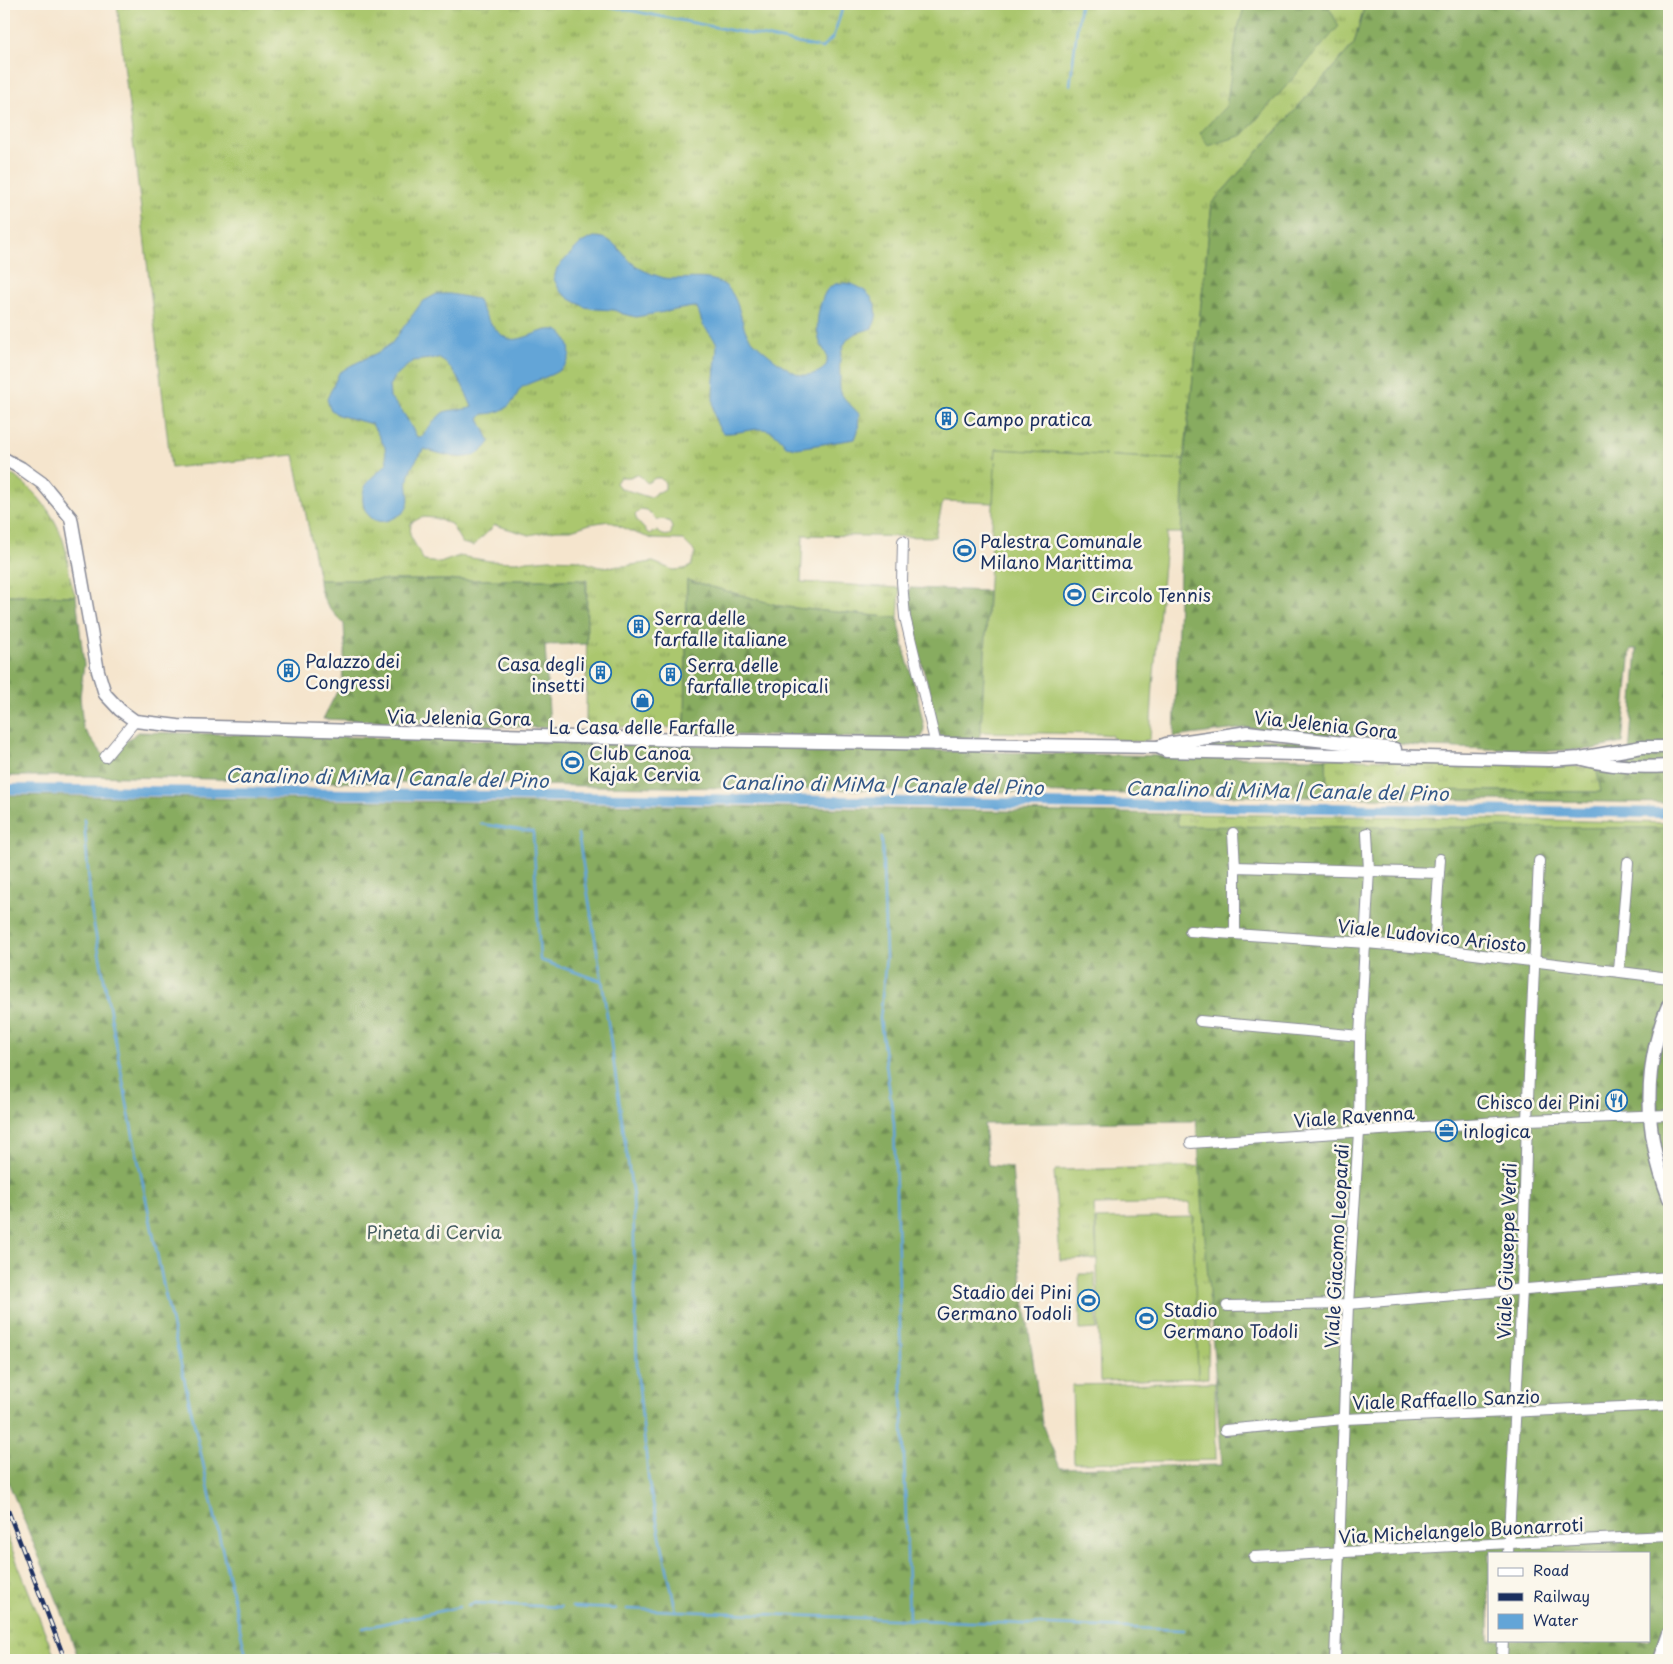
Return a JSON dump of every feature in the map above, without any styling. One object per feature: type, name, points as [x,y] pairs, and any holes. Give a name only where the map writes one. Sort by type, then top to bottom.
[{"type":"street","points":[[4,459],[42,482],[70,518],[98,671],[106,694],[120,710],[135,721],[105,757]]},
{"type":"street","points":[[903,541],[902,582],[905,617],[936,745]]},
{"type":"street","name":"Via Jelenia Gora","points":[[135,721],[178,726],[286,730],[936,745],[1158,748],[1166,751],[1549,760],[1580,758],[1642,747],[1669,747]]},
{"type":"street","name":"Via Jelenia Gora","points":[[1158,748],[1166,744],[1248,732],[1461,757]]},
{"type":"street","name":"Via Jelenia Gora","points":[[1580,758],[1600,764],[1644,768],[1669,766]]},
{"type":"street","points":[[1232,833],[1235,867],[1235,934]]},
{"type":"street","name":"Viale Giacomo Leopardi","points":[[1335,1660],[1348,1304],[1359,1132],[1360,1036],[1370,870],[1367,833]]},
{"type":"street","points":[[1434,949],[1440,859]]},
{"type":"street","name":"Viale Giuseppe Verdi","points":[[1508,1548],[1522,1289],[1527,1120],[1536,962],[1539,861]]},
{"type":"street","points":[[1619,971],[1628,862]]},
{"type":"street","points":[[1235,867],[1439,872]]},
{"type":"street","name":"Viale Ludovico Ariosto","points":[[1190,931],[1366,942],[1669,978]]},
{"type":"street","points":[[1669,1004],[1660,1027],[1653,1059],[1649,1116],[1658,1161],[1669,1198]]},
{"type":"street","points":[[1200,1021],[1360,1036]]},
{"type":"street","name":"Viale Ravenna","points":[[1191,1143],[1527,1120],[1669,1115]]},
{"type":"street","points":[[1227,1306],[1348,1304],[1669,1277]]},
{"type":"street","name":"Viale Raffaello Sanzio","points":[[1225,1430],[1344,1420],[1669,1404]]},
{"type":"street","name":"Via Michelangelo Buonarroti","points":[[1254,1557],[1340,1552],[1508,1548],[1669,1536]]},
{"type":"street","points":[[1660,1660],[1669,1633]]},
{"type":"street","points":[[1502,1660],[1503,1642]]},
{"type":"green space","points":[[117,4],[1365,4],[1354,44],[1212,203],[1184,460],[997,449],[993,503],[943,501],[935,537],[803,535],[801,582],[900,588],[898,618],[784,607],[687,580],[685,734],[685,728],[586,726],[587,580],[319,580],[294,455],[171,468]],"holes":[[[636,474],[647,483],[655,478],[660,478],[665,483],[665,489],[656,492],[652,497],[648,497],[620,488],[616,483],[620,477],[630,477]],[[641,509],[647,510],[657,520],[663,519],[670,522],[671,534],[664,535],[657,531],[649,534],[637,521],[635,515]],[[422,517],[435,518],[451,524],[462,543],[473,546],[495,525],[529,535],[556,530],[571,530],[609,521],[653,539],[683,540],[695,552],[691,566],[673,570],[653,562],[599,567],[578,560],[550,559],[515,562],[490,561],[459,556],[440,563],[424,561],[410,535],[411,523]]]},
{"type":"green space","points":[[1245,4],[1327,4],[1339,26],[1243,135],[1208,146],[1200,133],[1226,106],[1238,28]]},
{"type":"green space","points":[[1365,4],[1669,4],[1669,803],[4,776],[4,595],[76,596],[84,665],[80,696],[83,728],[105,757],[138,732],[1205,757],[1326,758],[1327,789],[1601,792],[1596,767],[1628,769],[1637,649],[1631,649],[1622,743],[1593,749],[1551,751],[1426,747],[1246,728],[1174,737],[1184,460],[1212,203],[1354,44]]},
{"type":"green space","name":"Circolo Tennis","points":[[996,449],[1184,460],[1181,533],[1167,533],[1150,739],[1141,742],[1113,739],[1111,735],[1101,734],[981,732]]},
{"type":"green space","points":[[4,470],[35,494],[44,504],[58,527],[63,539],[76,596],[4,595]]},
{"type":"green space","points":[[319,580],[586,580],[587,644],[545,645],[550,728],[323,719],[342,682],[345,645],[344,624],[324,599]]},
{"type":"green space","points":[[687,580],[784,607],[898,618],[905,653],[917,693],[924,727],[923,735],[920,739],[685,734]]},
{"type":"green space","points":[[910,588],[988,591],[981,732],[979,738],[939,736],[911,621],[909,609]]},
{"type":"green space","points":[[1253,737],[1404,753],[1168,747]]},
{"type":"green space","points":[[1326,758],[1596,767],[1602,792],[1327,789]]},
{"type":"green space","name":"Pineta di Cervia","points":[[4,795],[1177,814],[1178,826],[1669,828],[1669,1660],[79,1660],[61,1610],[4,1472]],"holes":[[[1196,1118],[1222,1465],[1060,1468],[1042,1423],[1019,1261],[1012,1167],[988,1165],[984,1124],[1193,1121]]]},
{"type":"green space","points":[[1177,814],[1669,823],[1669,834],[1177,826]]},
{"type":"green space","points":[[1211,1166],[1208,1378],[1198,1378],[1193,1217],[1190,1214],[1190,1203],[1094,1205],[1097,1259],[1060,1260],[1054,1172],[1056,1170]]},
{"type":"green space","name":"Stadio Germano Todoli","points":[[1193,1217],[1198,1378],[1100,1381],[1096,1219]]},
{"type":"green space","name":"Stadio dei Pini Germano Todoli","points":[[1079,1274],[1095,1274],[1097,1329],[1080,1330]]},
{"type":"green space","points":[[1215,1382],[1216,1460],[1074,1463],[1072,1385]]},
{"type":"green space","points":[[4,1529],[56,1660],[4,1660]]},
{"type":"water","points":[[594,237],[608,240],[633,264],[652,274],[664,278],[697,278],[721,283],[727,287],[734,297],[749,337],[781,364],[802,375],[819,372],[827,363],[826,354],[819,339],[817,325],[820,305],[825,293],[832,286],[841,283],[861,288],[869,295],[875,305],[876,316],[872,328],[855,334],[846,341],[842,351],[840,367],[841,393],[859,414],[858,431],[855,439],[797,448],[786,446],[779,437],[765,429],[723,433],[714,415],[713,403],[717,343],[703,325],[697,307],[636,317],[614,310],[585,307],[560,291],[554,279],[557,268],[581,243]]},
{"type":"water","points":[[437,294],[450,294],[477,299],[489,321],[502,335],[514,339],[550,330],[558,331],[564,336],[569,347],[569,356],[567,363],[555,373],[522,387],[507,407],[496,412],[483,414],[479,419],[490,442],[483,450],[468,457],[459,457],[424,449],[410,471],[408,506],[401,514],[394,518],[378,521],[367,514],[364,507],[363,492],[368,482],[387,463],[385,447],[372,424],[338,415],[330,409],[327,399],[339,373],[392,343],[422,302]],"holes":[[[438,358],[459,379],[472,407],[444,412],[432,423],[422,437],[417,437],[404,414],[390,397],[389,386],[394,377],[413,361]]]},
{"type":"waterway","points":[[290,4],[326,4]]},
{"type":"waterway","points":[[597,4],[822,48],[833,37],[844,4]]},
{"type":"waterway","points":[[1070,85],[1080,4]]},
{"type":"waterway","name":"Canalino di MiMa | Canale del Pino","points":[[4,789],[1669,813]]},
{"type":"waterway","points":[[84,819],[91,909],[132,1130],[165,1293],[247,1660]]},
{"type":"waterway","points":[[481,824],[533,832],[540,960],[602,981]]},
{"type":"waterway","points":[[578,834],[602,981],[633,1197],[637,1369],[649,1484],[676,1611]]},
{"type":"waterway","points":[[882,837],[886,957],[880,1019],[894,1124],[909,1620]]},
{"type":"waterway","points":[[468,1605],[474,1603],[561,1607]]},
{"type":"waterway","points":[[363,1628],[459,1607]]},
{"type":"waterway","points":[[572,1607],[616,1609]]},
{"type":"waterway","points":[[627,1609],[1184,1630]]},
{"type":"railway","points":[[4,1500],[65,1660]]},
{"type":"place","name":"Campo pratica","points":[[947,418]]},
{"type":"place","name":"Palestra Comunale Milano Marittima","points":[[964,550]]},
{"type":"place","name":"Circolo Tennis","points":[[1075,594]]},
{"type":"place","name":"Serra delle farfalle italiane","points":[[638,627]]},
{"type":"place","name":"Palazzo dei Congressi","points":[[289,670]]},
{"type":"place","name":"Casa degli insetti","points":[[601,673]]},
{"type":"place","name":"Serra delle farfalle tropicali","points":[[671,674]]},
{"type":"place","name":"La Casa delle Farfalle","points":[[642,701]]},
{"type":"place","name":"Club Canoa Kajak Cervia","points":[[573,762]]},
{"type":"place","name":"Chisco dei Pini","points":[[1616,1101]]},
{"type":"place","name":"inlogica","points":[[1447,1130]]},
{"type":"place","name":"Stadio dei Pini Germano Todoli","points":[[1088,1301]]},
{"type":"place","name":"Stadio Germano Todoli","points":[[1147,1319]]}]
